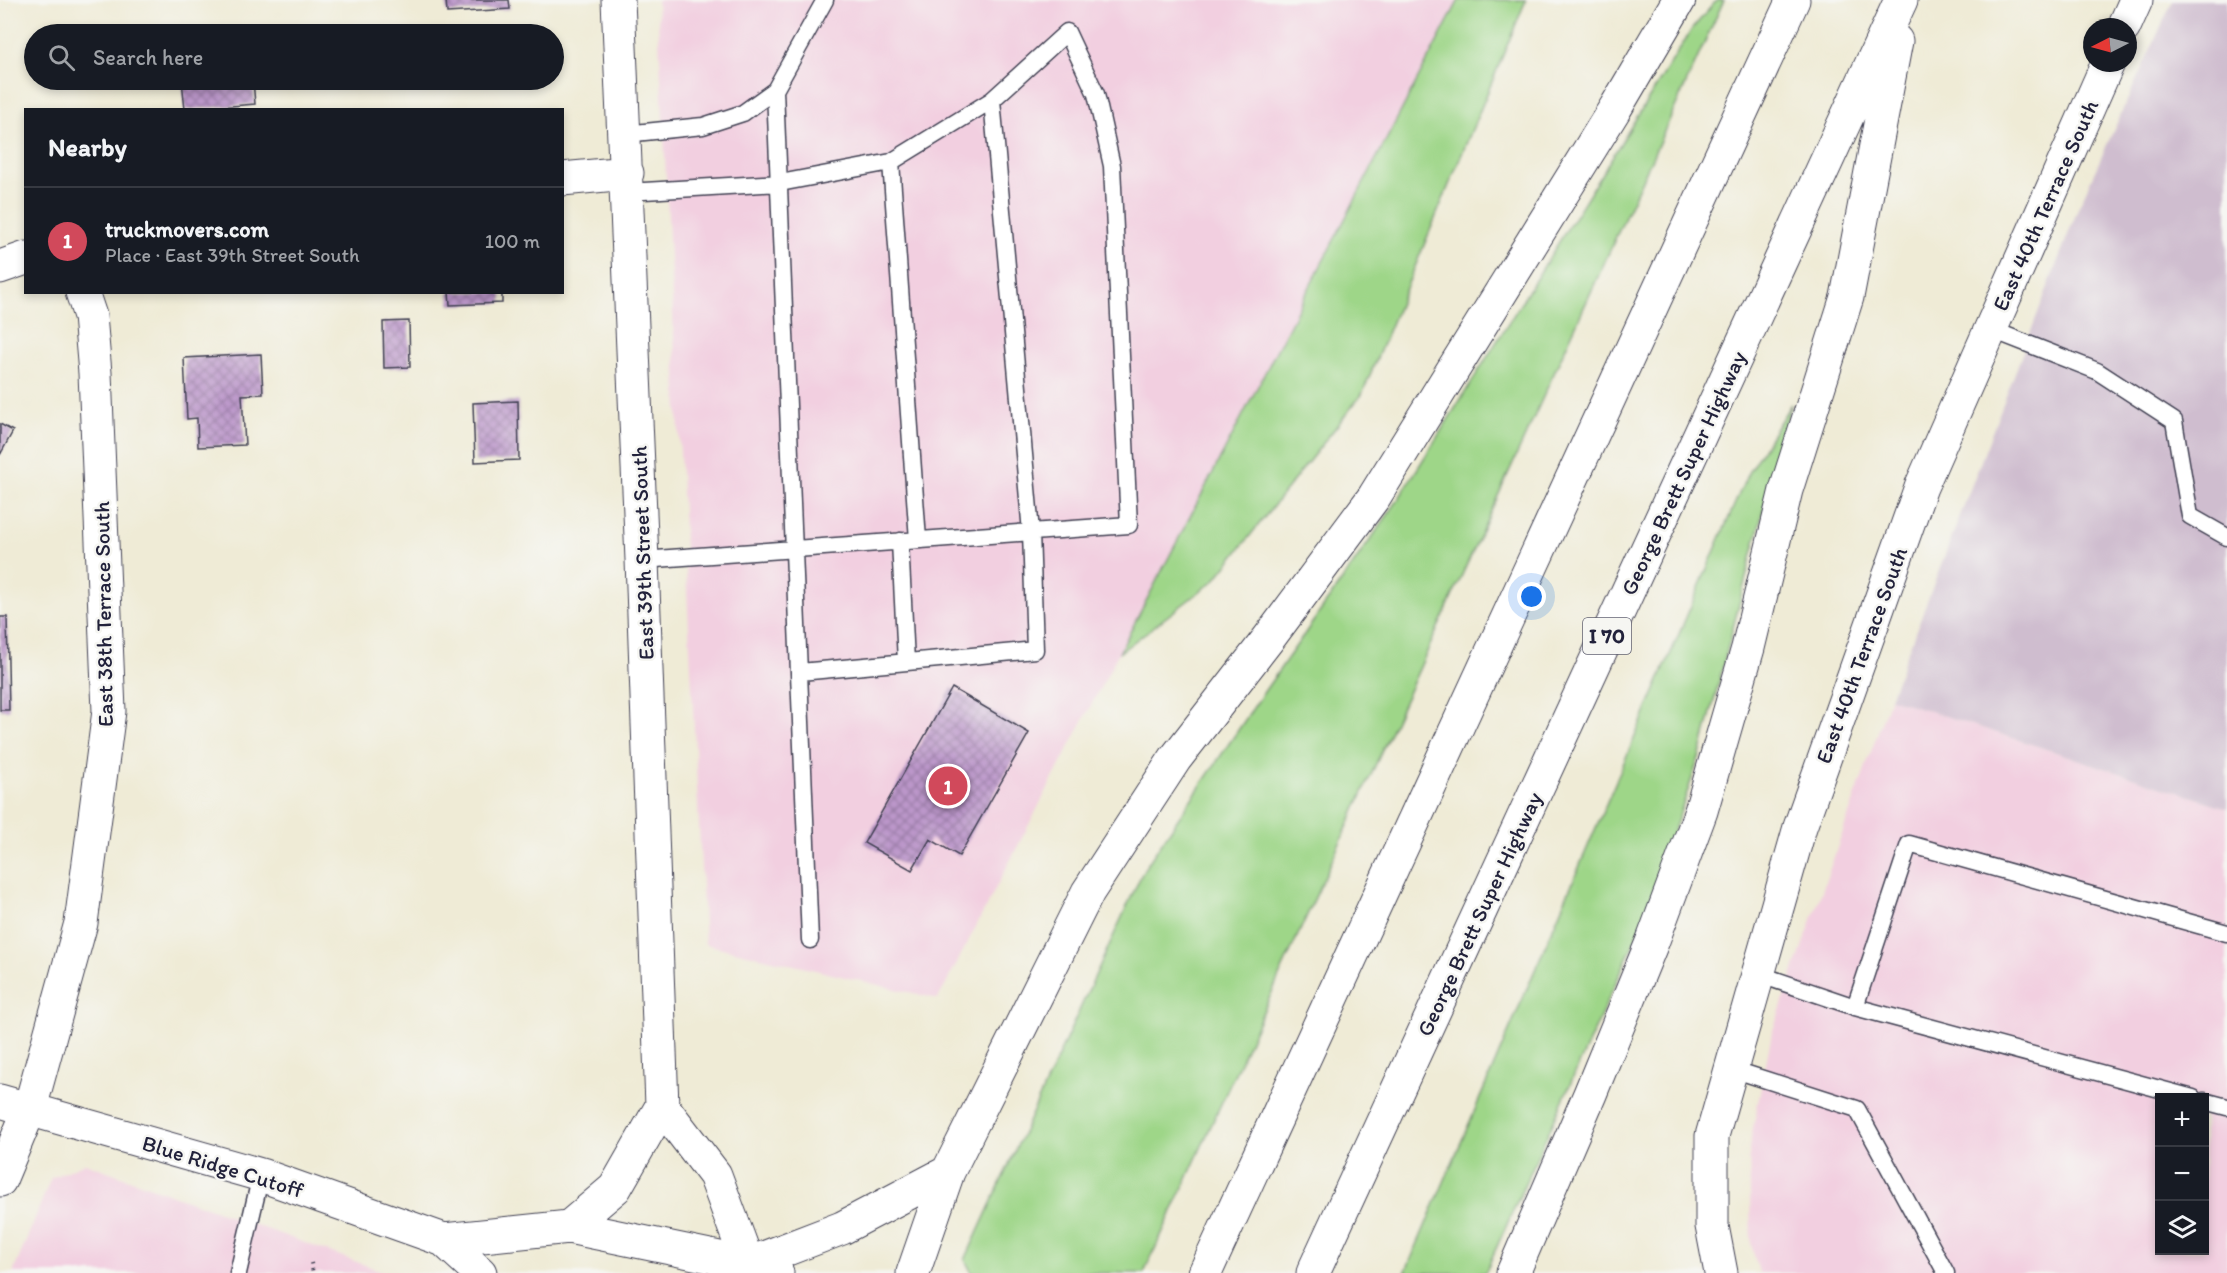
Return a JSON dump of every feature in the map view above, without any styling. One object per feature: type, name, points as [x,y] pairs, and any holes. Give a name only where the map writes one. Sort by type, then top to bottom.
[{"type":"main road","name":"East 39th Street South","points":[[618,0],[662,1106]]},
{"type":"main road","points":[[913,1273],[948,1172],[1088,892],[1175,759],[1374,497],[1616,107],[1679,0]]},
{"type":"main road","points":[[1204,1273],[1793,0]]},
{"type":"main road","points":[[1513,1273],[1595,1083],[1653,940],[1701,811],[1748,648],[1786,490],[1847,297],[1903,0]]},
{"type":"main road","name":"George Brett Super Highway","points":[[1313,1273],[1903,0]]},
{"type":"main road","points":[[2128,18],[2136,0]]},
{"type":"main road","name":"East 40th Terrace South","points":[[1720,1273],[1712,1226],[1712,1136],[1800,827],[1921,487],[2104,72]]},
{"type":"main road","points":[[564,179],[627,183]]},
{"type":"main road","points":[[0,267],[24,259]]},
{"type":"main road","name":"East 38th Terrace South","points":[[0,1180],[15,1104],[81,923],[109,711],[95,373],[90,316],[83,294]]},
{"type":"main road","name":"Blue Ridge Cutoff","points":[[15,1104],[261,1175],[444,1240],[480,1273]]},
{"type":"main road","points":[[568,1227],[615,1188],[662,1106],[715,1175],[763,1269],[948,1172]]},
{"type":"main road","name":"Blue Ridge Cutoff","points":[[444,1240],[568,1227],[763,1269]]},
{"type":"lane","points":[[625,134],[703,126],[743,113],[775,90],[825,0]]},
{"type":"lane","points":[[627,183],[780,183],[891,162],[992,100],[1067,32],[1096,94],[1112,166],[1129,525],[642,560]]},
{"type":"lane","points":[[775,90],[810,940]]},
{"type":"lane","points":[[800,672],[1035,650],[1031,532],[992,100]]},
{"type":"lane","points":[[891,162],[918,540]]},
{"type":"lane","points":[[1990,329],[2097,371],[2174,421],[2190,516],[2227,537]]},
{"type":"lane","points":[[900,541],[906,662]]},
{"type":"lane","points":[[1855,1007],[1909,844],[2227,933]]},
{"type":"lane","points":[[1758,974],[1855,1007],[2174,1093]]},
{"type":"lane","points":[[1732,1069],[1857,1110],[1946,1273]]},
{"type":"lane","points":[[2209,1102],[2227,1107]]},
{"type":"lane","points":[[238,1273],[261,1175]]},
{"type":"path","points":[[311,1263],[313,1273]]},
{"type":"shaded area","points":[[657,0],[1459,0],[938,999],[705,944]]},
{"type":"shaded area","points":[[2173,0],[2227,0],[2227,808],[1890,698],[2079,206]]},
{"type":"shaded area","points":[[1890,698],[2227,808],[2227,1273],[1759,1273],[1751,1244],[1749,1148],[1772,1033]]},
{"type":"shaded area","points":[[85,1163],[387,1273],[13,1273],[51,1178]]},
{"type":"green space","points":[[1459,0],[1526,0],[1362,394],[1215,580],[1119,653]]},
{"type":"green space","points":[[1717,0],[1724,0],[1144,1273],[972,1273],[965,1260],[1144,869],[1396,503],[1692,29]]},
{"type":"green space","points":[[1791,404],[1700,755],[1641,927],[1485,1273],[1405,1273],[1748,473]]},
{"type":"building","points":[[446,0],[509,0],[510,9],[447,13]]},
{"type":"building","points":[[183,90],[254,90],[255,104],[185,108]]},
{"type":"building","points":[[449,294],[502,294],[502,303],[450,305]]},
{"type":"building","points":[[409,321],[410,367],[384,368],[383,322]]},
{"type":"building","points":[[261,354],[263,394],[242,395],[245,445],[198,447],[197,418],[187,419],[184,358]]},
{"type":"building","points":[[518,401],[519,460],[475,462],[473,403]]},
{"type":"building","points":[[0,424],[13,431],[0,455]]},
{"type":"building","points":[[0,617],[7,617],[9,710],[0,710]]},
{"type":"building","points":[[952,688],[1029,733],[959,856],[930,839],[912,870],[864,843]]},
{"type":"place","name":"truckmovers.com","points":[[948,786]]}]
